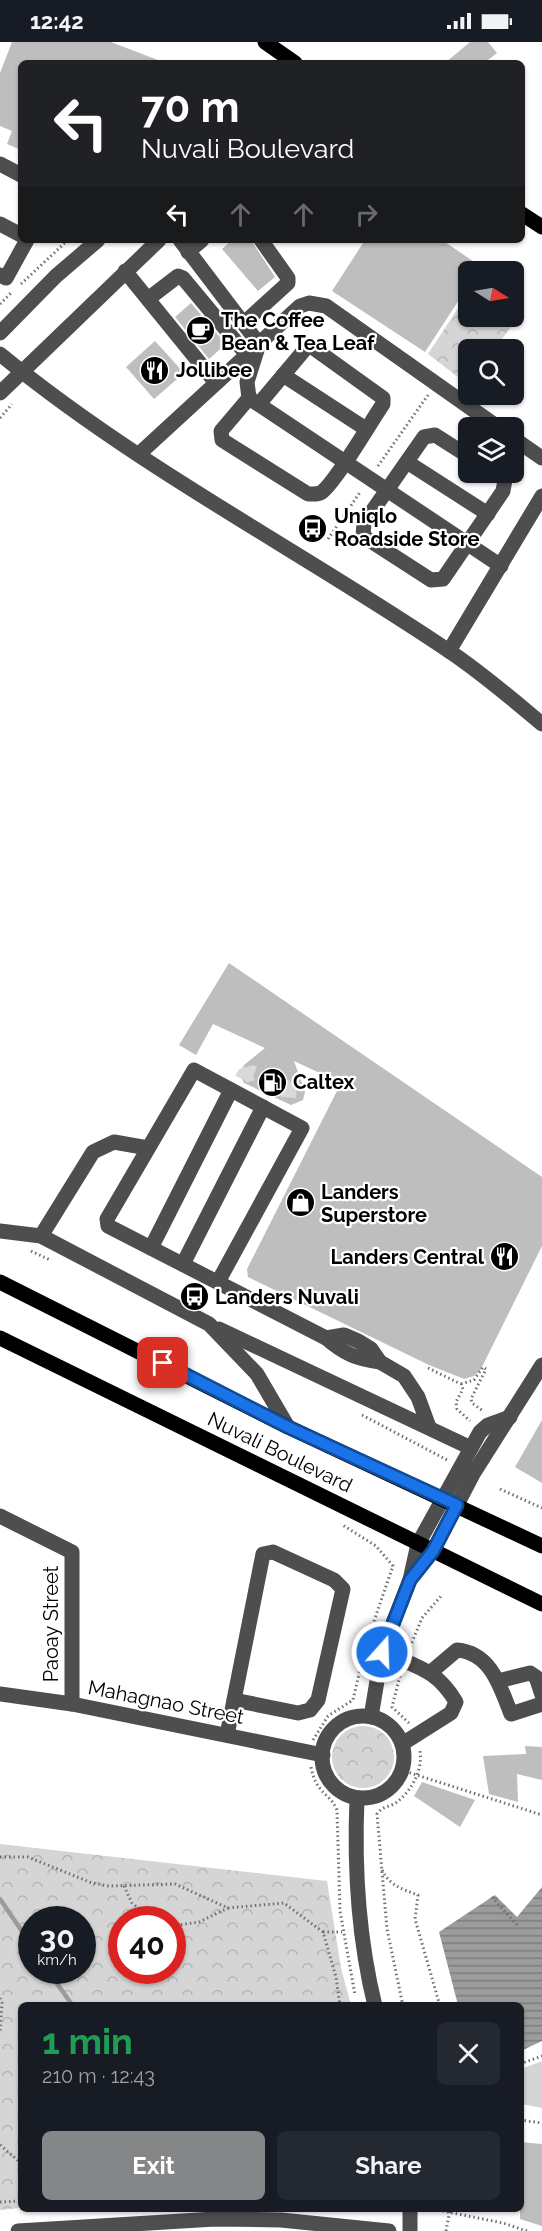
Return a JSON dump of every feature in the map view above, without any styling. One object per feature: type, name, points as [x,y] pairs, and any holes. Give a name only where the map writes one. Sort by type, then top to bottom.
[{"type":"main road","points":[[265,42],[291,60]]},
{"type":"main road","points":[[525,216],[542,227]]},
{"type":"main road","name":"Nuvali Boulevard","points":[[0,1282],[288,1427],[442,1497],[542,1546]]},
{"type":"main road","name":"Nuvali Boulevard","points":[[0,1338],[542,1604]]},
{"type":"street","points":[[0,164],[18,173]]},
{"type":"street","points":[[0,224],[18,234]]},
{"type":"street","points":[[0,274],[6,278],[25,243]]},
{"type":"street","points":[[0,333],[56,276],[94,243]]},
{"type":"street","points":[[0,393],[156,243]]},
{"type":"street","points":[[244,323],[288,283],[288,278],[263,243]]},
{"type":"street","points":[[184,246],[259,344]]},
{"type":"street","points":[[125,271],[216,383]]},
{"type":"street","points":[[148,299],[178,276],[183,278],[246,355]]},
{"type":"street","points":[[139,454],[300,306],[316,304],[326,306],[483,417]]},
{"type":"street","points":[[259,344],[247,381],[254,401],[501,566]]},
{"type":"street","points":[[306,348],[317,348],[384,398],[383,404],[323,491],[308,494],[222,440],[221,431],[283,375],[306,348]]},
{"type":"street","points":[[0,354],[139,454],[449,651],[542,724]]},
{"type":"street","points":[[283,375],[366,429]]},
{"type":"street","points":[[458,450],[435,435],[430,434],[424,437],[364,523],[363,536],[431,580],[442,579],[488,514],[504,483]]},
{"type":"street","points":[[524,446],[542,458]]},
{"type":"street","points":[[407,462],[488,514]]},
{"type":"street","points":[[449,651],[542,496]]},
{"type":"street","points":[[218,1282],[302,1128],[285,1110],[263,1107],[236,1087],[194,1070],[107,1219],[108,1226],[326,1338],[344,1335],[371,1349],[380,1362],[404,1376],[418,1397],[429,1427]]},
{"type":"street","points":[[151,1248],[236,1087]]},
{"type":"street","points":[[183,1264],[263,1107]]},
{"type":"street","points":[[41,1236],[93,1152],[114,1142],[148,1148]]},
{"type":"street","points":[[0,1231],[41,1236],[209,1324],[471,1448]]},
{"type":"street","points":[[209,1324],[257,1374],[288,1427]]},
{"type":"street","points":[[410,1580],[433,1551],[457,1505],[542,1365]]},
{"type":"street","points":[[371,1717],[382,1652],[410,1580],[418,1544],[471,1448],[488,1425],[510,1417]]},
{"type":"street","name":"Paoay Street","points":[[0,1516],[72,1552],[72,1704]]},
{"type":"street","points":[[227,1735],[263,1554],[273,1552],[334,1580],[343,1590],[318,1700],[310,1710],[298,1713],[234,1700]]},
{"type":"street","points":[[430,1672],[457,1650],[469,1651],[482,1658],[498,1681],[511,1714],[542,1704]]},
{"type":"street","points":[[382,1652],[430,1672],[447,1688],[456,1702],[455,1709],[402,1744]]},
{"type":"street","points":[[498,1681],[530,1673],[536,1677],[542,1695]]},
{"type":"street","name":"Mahagnao Street","points":[[0,1694],[72,1704],[317,1754]]},
{"type":"street","points":[[358,1716],[371,1717],[390,1726],[402,1744],[401,1770],[385,1792],[367,1798],[357,1798],[346,1795],[330,1782],[317,1754],[333,1728],[345,1720],[358,1716]]},
{"type":"street","points":[[357,1798],[356,1872],[361,1929],[374,2002]]},
{"type":"street","points":[[410,2212],[410,2231]]},
{"type":"street","points":[[18,2231],[215,2218],[317,2223],[389,2231]]},
{"type":"path","points":[[0,304],[65,243]]},
{"type":"path","points":[[328,539],[436,383]]},
{"type":"path","points":[[428,1368],[461,1384],[474,1380],[483,1367],[486,1369],[471,1399],[472,1403],[483,1410]]},
{"type":"path","points":[[461,1384],[463,1389],[456,1402],[457,1409],[461,1416],[474,1424]]},
{"type":"path","points":[[500,1489],[542,1508]]},
{"type":"path","points":[[356,1998],[343,1932],[337,1864],[338,1810],[335,1804],[321,1793],[313,1777],[317,1754],[314,1739],[322,1723],[335,1710],[353,1700],[366,1644],[393,1566]]},
{"type":"path","points":[[392,1707],[408,1722],[416,1735],[421,1755],[417,1775],[409,1790],[396,1803],[380,1809],[377,1814],[387,1929],[402,2002]]},
{"type":"path","points":[[401,1770],[542,1815]]},
{"type":"path","points":[[0,1857],[28,1857],[92,1883],[124,1886],[175,1884],[228,1908]]},
{"type":"path","points":[[380,1866],[392,1883],[401,1890],[418,1895],[415,1918],[439,2002]]},
{"type":"path","points":[[124,1886],[135,1906]]},
{"type":"path","points":[[492,1897],[517,1925]]},
{"type":"path","points":[[186,1924],[199,1922],[228,1908],[284,1904],[323,1932],[361,1929]]},
{"type":"path","points":[[323,1932],[336,1977],[339,2002]]},
{"type":"path","points":[[0,1998],[2,2003],[0,2032]]},
{"type":"path","points":[[524,2063],[542,2056]]},
{"type":"path","points":[[524,2121],[542,2123]]},
{"type":"path","points":[[0,2145],[18,2160]]},
{"type":"path","points":[[0,2202],[18,2201]]},
{"type":"path","points":[[447,2231],[450,2212]]},
{"type":"path","points":[[454,2212],[503,2223],[526,2231]]},
{"type":"green space","points":[[458,308],[458,327],[511,327],[502,339],[458,339],[458,377],[428,354]]},
{"type":"green space","points":[[357,1726],[369,1726],[385,1735],[392,1745],[394,1757],[392,1769],[385,1779],[369,1788],[357,1788],[346,1783],[337,1774],[332,1763],[332,1751],[337,1740],[346,1731]]},
{"type":"green space","points":[[0,1844],[327,1881],[341,1968],[350,2002],[18,2002],[18,2208],[0,2210]]},
{"type":"green space","points":[[542,2061],[542,2108],[524,2105],[524,2068]]},
{"type":"shaded area","points":[[542,1887],[542,2041],[524,2050],[524,2002],[457,2002],[439,1932],[495,1895],[517,1917]]},
{"type":"building","points":[[12,42],[111,42],[158,60],[18,60],[18,149],[7,144],[12,131],[0,126],[0,73]]},
{"type":"building","points":[[470,42],[488,42],[497,53],[488,60],[449,60]]},
{"type":"building","points":[[229,243],[253,243],[275,277],[258,291],[222,249]]},
{"type":"building","points":[[363,243],[446,243],[473,261],[458,261],[458,301],[425,352],[332,291]]},
{"type":"building","name":"The Coffee Bean & Tea Leaf","points":[[191,303],[226,344],[209,359],[175,317]]},
{"type":"building","name":"Jollibee","points":[[155,341],[184,373],[154,399],[126,367]]},
{"type":"building","points":[[229,963],[542,1177],[542,1246],[480,1371],[474,1376],[464,1379],[429,1365],[248,1277],[247,1269],[341,1083],[294,1061],[305,1092],[303,1100],[291,1105],[244,1083],[242,1079],[241,1071],[244,1065],[265,1048],[213,1024],[196,1055],[179,1045]]},
{"type":"building","points":[[542,1420],[542,1483],[515,1467]]},
{"type":"building","points":[[525,1746],[542,1747],[542,1780],[517,1774],[518,1802],[489,1794],[483,1756],[526,1754]]},
{"type":"building","points":[[422,1782],[475,1800],[460,1827],[414,1796]]},
{"type":"building","points":[[524,2142],[542,2144],[542,2226],[520,2219],[520,2212],[524,2212]]},
{"type":"waterway","points":[[0,1899],[18,1925]]},
{"type":"waterway","points":[[57,1984],[70,2002]]},
{"type":"tunnel","points":[[242,1079],[244,1075],[253,1073],[281,1084],[289,1091],[288,1104]]},
{"type":"place","name":"The Coffee Bean & Tea Leaf","points":[[200,331]]},
{"type":"place","name":"Jollibee","points":[[155,370]]},
{"type":"place","name":"Uniqlo Roadside Store","points":[[313,528]]},
{"type":"place","name":"Caltex","points":[[272,1082]]},
{"type":"place","name":"Landers Superstore","points":[[300,1203]]},
{"type":"place","name":"Landers Central","points":[[505,1257]]},
{"type":"place","name":"Landers Nuvali","points":[[194,1297]]},
{"type":"route","points":[[163,1363],[288,1427],[457,1505],[433,1551],[410,1580],[382,1652]]}]
